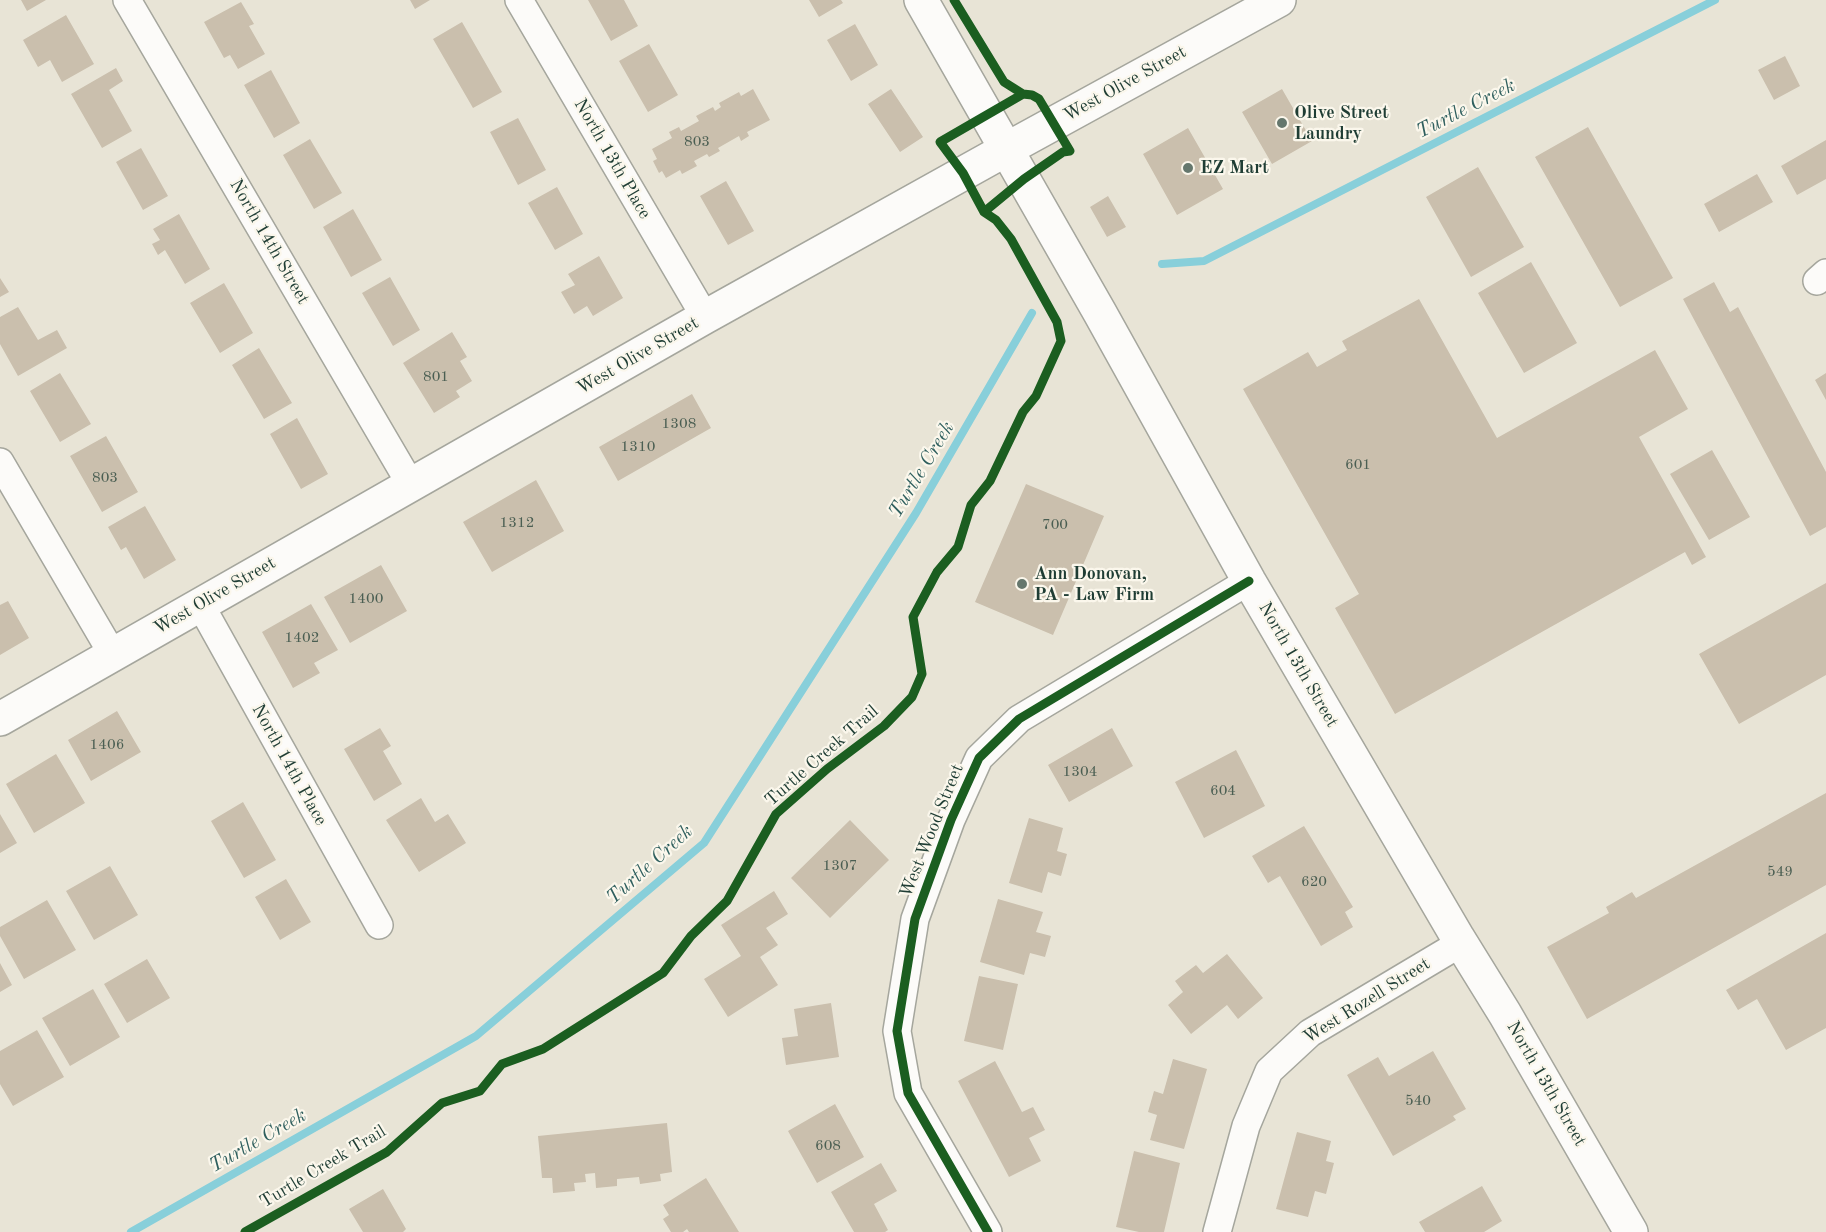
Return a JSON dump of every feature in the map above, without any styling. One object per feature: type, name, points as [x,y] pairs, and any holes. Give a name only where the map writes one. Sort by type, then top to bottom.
[{"type":"main road","name":"North 13th Street","points":[[921,0],[1106,323],[1249,581],[1461,943],[1506,1014],[1631,1232]]},
{"type":"main road","name":"West Olive Street","points":[[0,719],[705,317],[1279,0]]},
{"type":"street","name":"North 14th Street","points":[[127,0],[411,485]]},
{"type":"street","name":"North 13th Place","points":[[519,0],[705,317]]},
{"type":"street","points":[[0,462],[113,655]]},
{"type":"street","name":"West Wood Street","points":[[988,1232],[908,1093],[897,1031],[915,919],[951,820],[979,758],[1019,719],[1249,581]]},
{"type":"street","name":"North 14th Place","points":[[201,604],[379,925]]},
{"type":"street","name":"West Rozell Street","points":[[1217,1232],[1246,1126],[1269,1071],[1310,1033],[1461,943]]},
{"type":"building","points":[[21,0],[46,0],[27,11]]},
{"type":"building","points":[[410,0],[430,0],[415,9]]},
{"type":"building","points":[[588,0],[624,0],[638,26],[611,41]]},
{"type":"building","points":[[809,0],[841,0],[843,3],[819,17]]},
{"type":"building","points":[[241,2],[254,24],[249,26],[265,54],[238,69],[230,55],[224,58],[204,22]]},
{"type":"building","points":[[66,15],[94,64],[62,82],[50,60],[38,67],[23,40]]},
{"type":"building","points":[[462,22],[502,92],[473,108],[433,39]]},
{"type":"building","points":[[855,24],[878,65],[851,81],[827,40]]},
{"type":"building","points":[[649,44],[678,95],[648,112],[619,61]]},
{"type":"building","points":[[1785,56],[1800,86],[1774,100],[1758,70]]},
{"type":"building","points":[[116,68],[123,81],[109,90],[132,131],[102,148],[71,94]]},
{"type":"building","points":[[271,70],[300,123],[274,138],[244,85]]},
{"type":"building","points":[[753,89],[770,120],[747,132],[749,136],[741,141],[739,136],[718,148],[720,151],[709,157],[707,154],[694,161],[697,166],[682,174],[680,170],[666,178],[662,171],[659,173],[653,161],[657,159],[652,149],[672,138],[669,132],[679,127],[681,131],[699,121],[696,116],[713,107],[715,111],[721,107],[719,103],[739,92],[741,96]]},
{"type":"building","points":[[891,89],[923,137],[900,152],[868,104]]},
{"type":"building","points":[[1282,89],[1312,141],[1272,164],[1242,112]]},
{"type":"building","points":[[518,118],[546,170],[518,185],[490,132]]},
{"type":"building","points":[[1588,127],[1673,278],[1620,307],[1535,157]]},
{"type":"building","points":[[1188,128],[1223,189],[1177,215],[1143,154]]},
{"type":"building","points":[[310,139],[342,193],[314,209],[283,155]]},
{"type":"building","points":[[1826,140],[1826,179],[1797,195],[1781,166]]},
{"type":"building","points":[[141,148],[168,196],[143,210],[116,162]]},
{"type":"building","points":[[1478,167],[1524,247],[1471,277],[1426,197]]},
{"type":"building","points":[[1757,174],[1773,202],[1719,232],[1704,204]]},
{"type":"building","points":[[726,181],[754,231],[728,245],[700,196]]},
{"type":"building","points":[[557,187],[583,234],[555,250],[528,203]]},
{"type":"building","points":[[1108,196],[1126,227],[1107,237],[1090,207]]},
{"type":"building","points":[[353,209],[382,260],[351,277],[323,227]]},
{"type":"building","points":[[179,214],[210,269],[185,284],[165,250],[158,255],[152,244],[160,240],[153,229]]},
{"type":"building","points":[[599,256],[623,298],[593,316],[587,306],[574,314],[561,292],[575,285],[568,274]]},
{"type":"building","points":[[1531,262],[1577,343],[1524,373],[1478,293]]},
{"type":"building","points":[[390,277],[420,330],[393,346],[362,293]]},
{"type":"building","points":[[0,278],[9,292],[0,297]]},
{"type":"building","points":[[1714,282],[1730,312],[1738,307],[1826,472],[1826,527],[1810,536],[1683,299]]},
{"type":"building","points":[[224,283],[253,333],[220,353],[190,303]]},
{"type":"building","points":[[1419,299],[1497,438],[1655,350],[1688,409],[1639,437],[1706,557],[1692,565],[1685,552],[1395,714],[1335,608],[1359,594],[1243,389],[1308,352],[1317,367],[1347,350],[1342,341]]},
{"type":"building","points":[[18,307],[38,340],[57,330],[67,348],[18,376],[0,344],[0,317]]},
{"type":"building","points":[[452,332],[467,357],[460,361],[472,381],[456,391],[460,397],[434,413],[403,363]]},
{"type":"building","points":[[259,348],[292,403],[264,419],[232,365]]},
{"type":"building","points":[[60,373],[91,424],[60,442],[30,391]]},
{"type":"building","points":[[1826,373],[1826,400],[1815,380]]},
{"type":"building","points":[[692,394],[711,428],[618,481],[599,447]]},
{"type":"building","points":[[297,418],[328,474],[301,489],[270,434]]},
{"type":"building","points":[[106,436],[138,492],[102,512],[70,456]]},
{"type":"building","points":[[1712,450],[1750,517],[1709,540],[1670,474]]},
{"type":"building","points":[[536,480],[564,531],[492,572],[463,522]]},
{"type":"building","points":[[1026,484],[1104,516],[1053,635],[975,602]]},
{"type":"building","points":[[145,506],[176,560],[144,579],[126,547],[121,550],[108,527]]},
{"type":"building","points":[[381,565],[407,611],[350,643],[324,597]]},
{"type":"building","points":[[1826,583],[1826,675],[1739,724],[1699,654]]},
{"type":"building","points":[[8,601],[29,638],[0,655],[0,605]]},
{"type":"building","points":[[311,604],[338,650],[314,663],[320,673],[293,688],[262,632]]},
{"type":"building","points":[[117,711],[141,752],[91,781],[68,740]]},
{"type":"building","points":[[380,728],[391,746],[383,751],[402,784],[374,801],[344,749]]},
{"type":"building","points":[[1112,728],[1133,766],[1069,802],[1048,765]]},
{"type":"building","points":[[1236,750],[1265,806],[1204,838],[1175,782]]},
{"type":"building","points":[[56,754],[85,803],[34,833],[6,784]]},
{"type":"building","points":[[1826,793],[1826,885],[1587,1019],[1547,947],[1609,913],[1606,907],[1632,892],[1636,898]]},
{"type":"building","points":[[421,798],[435,822],[448,814],[466,843],[419,872],[386,820]]},
{"type":"building","points":[[243,802],[276,860],[244,878],[211,821]]},
{"type":"building","points":[[0,814],[17,843],[0,853]]},
{"type":"building","points":[[1029,818],[1063,828],[1057,851],[1067,854],[1061,876],[1048,872],[1042,893],[1009,883]]},
{"type":"building","points":[[850,820],[889,860],[830,918],[791,878]]},
{"type":"building","points":[[1304,826],[1353,907],[1345,912],[1353,927],[1321,946],[1280,876],[1268,883],[1252,856]]},
{"type":"building","points":[[110,866],[138,915],[94,940],[66,891]]},
{"type":"building","points":[[286,879],[311,922],[280,940],[255,897]]},
{"type":"building","points":[[774,891],[788,914],[766,928],[778,945],[760,957],[778,985],[728,1017],[704,979],[741,956],[721,925]]},
{"type":"building","points":[[998,899],[1043,912],[1036,932],[1051,936],[1045,957],[1030,953],[1024,975],[980,962]]},
{"type":"building","points":[[47,900],[76,950],[24,979],[0,936],[0,927]]},
{"type":"building","points":[[1826,933],[1826,1028],[1786,1050],[1757,999],[1738,1010],[1726,990]]},
{"type":"building","points":[[1227,954],[1263,998],[1238,1019],[1227,1005],[1191,1034],[1168,1005],[1183,992],[1175,981],[1196,965],[1203,973]]},
{"type":"building","points":[[147,959],[170,998],[127,1023],[104,984]]},
{"type":"building","points":[[0,963],[12,985],[0,992]]},
{"type":"building","points":[[979,976],[1018,984],[1003,1050],[964,1041]]},
{"type":"building","points":[[93,989],[120,1037],[70,1066],[42,1018]]},
{"type":"building","points":[[831,1003],[839,1057],[786,1065],[782,1038],[798,1036],[794,1009]]},
{"type":"building","points":[[37,1030],[64,1077],[13,1106],[0,1084],[0,1051]]},
{"type":"building","points":[[1433,1051],[1466,1109],[1453,1116],[1456,1120],[1393,1156],[1347,1075],[1378,1057],[1389,1076]]},
{"type":"building","points":[[1173,1059],[1207,1069],[1184,1149],[1150,1140],[1157,1115],[1148,1112],[1154,1091],[1163,1094]]},
{"type":"building","points":[[995,1061],[1022,1112],[1033,1107],[1045,1130],[1029,1138],[1041,1161],[1009,1177],[958,1081]]},
{"type":"building","points":[[835,1104],[864,1157],[817,1183],[788,1131]]},
{"type":"building","points":[[667,1123],[672,1172],[660,1174],[661,1181],[640,1184],[639,1177],[617,1179],[617,1186],[596,1188],[595,1173],[585,1174],[586,1182],[574,1183],[575,1191],[553,1193],[552,1178],[542,1178],[538,1136]]},
{"type":"building","points":[[1297,1132],[1331,1141],[1326,1161],[1334,1163],[1326,1194],[1315,1191],[1308,1217],[1276,1209]]},
{"type":"building","points":[[1134,1151],[1180,1163],[1164,1232],[1139,1232],[1116,1227]]},
{"type":"building","points":[[881,1163],[897,1191],[874,1204],[888,1230],[885,1232],[854,1232],[831,1192]]},
{"type":"building","points":[[706,1178],[739,1232],[689,1232],[687,1229],[683,1232],[671,1232],[663,1219],[669,1215],[663,1205]]},
{"type":"building","points":[[1482,1186],[1502,1221],[1484,1232],[1425,1232],[1419,1222]]},
{"type":"building","points":[[383,1189],[406,1229],[403,1232],[363,1232],[349,1209]]},
{"type":"waterway","name":"Turtle Creek","points":[[1162,264],[1204,261],[1715,0]]},
{"type":"waterway","name":"Turtle Creek","points":[[131,1232],[476,1036],[704,843],[916,513],[1032,313]]},
{"type":"cycle path","points":[[954,0],[1004,82],[1023,94],[1039,99],[1070,151],[1063,152],[1024,179],[984,212]]},
{"type":"cycle path","points":[[984,212],[963,173],[940,142],[1023,94]]},
{"type":"cycle path","name":"Turtle Creek Trail","points":[[245,1232],[387,1152],[442,1103],[480,1091],[502,1064],[543,1049],[663,973],[691,936],[727,901],[776,814],[827,769],[884,726],[912,697],[922,674],[913,617],[937,572],[958,547],[971,505],[990,481],[1023,412],[1036,396],[1061,341],[1057,322],[1011,239],[996,220],[984,212]]},
{"type":"cycle path","points":[[988,1232],[908,1093],[897,1031],[915,919],[951,820],[979,758],[1019,719],[1249,581]]},
{"type":"place","name":"Olive Street Laundry","points":[[1282,123]]},
{"type":"place","name":"EZ Mart","points":[[1188,168]]},
{"type":"place","name":"Ann Donovan, PA - Law Firm","points":[[1022,584]]}]
